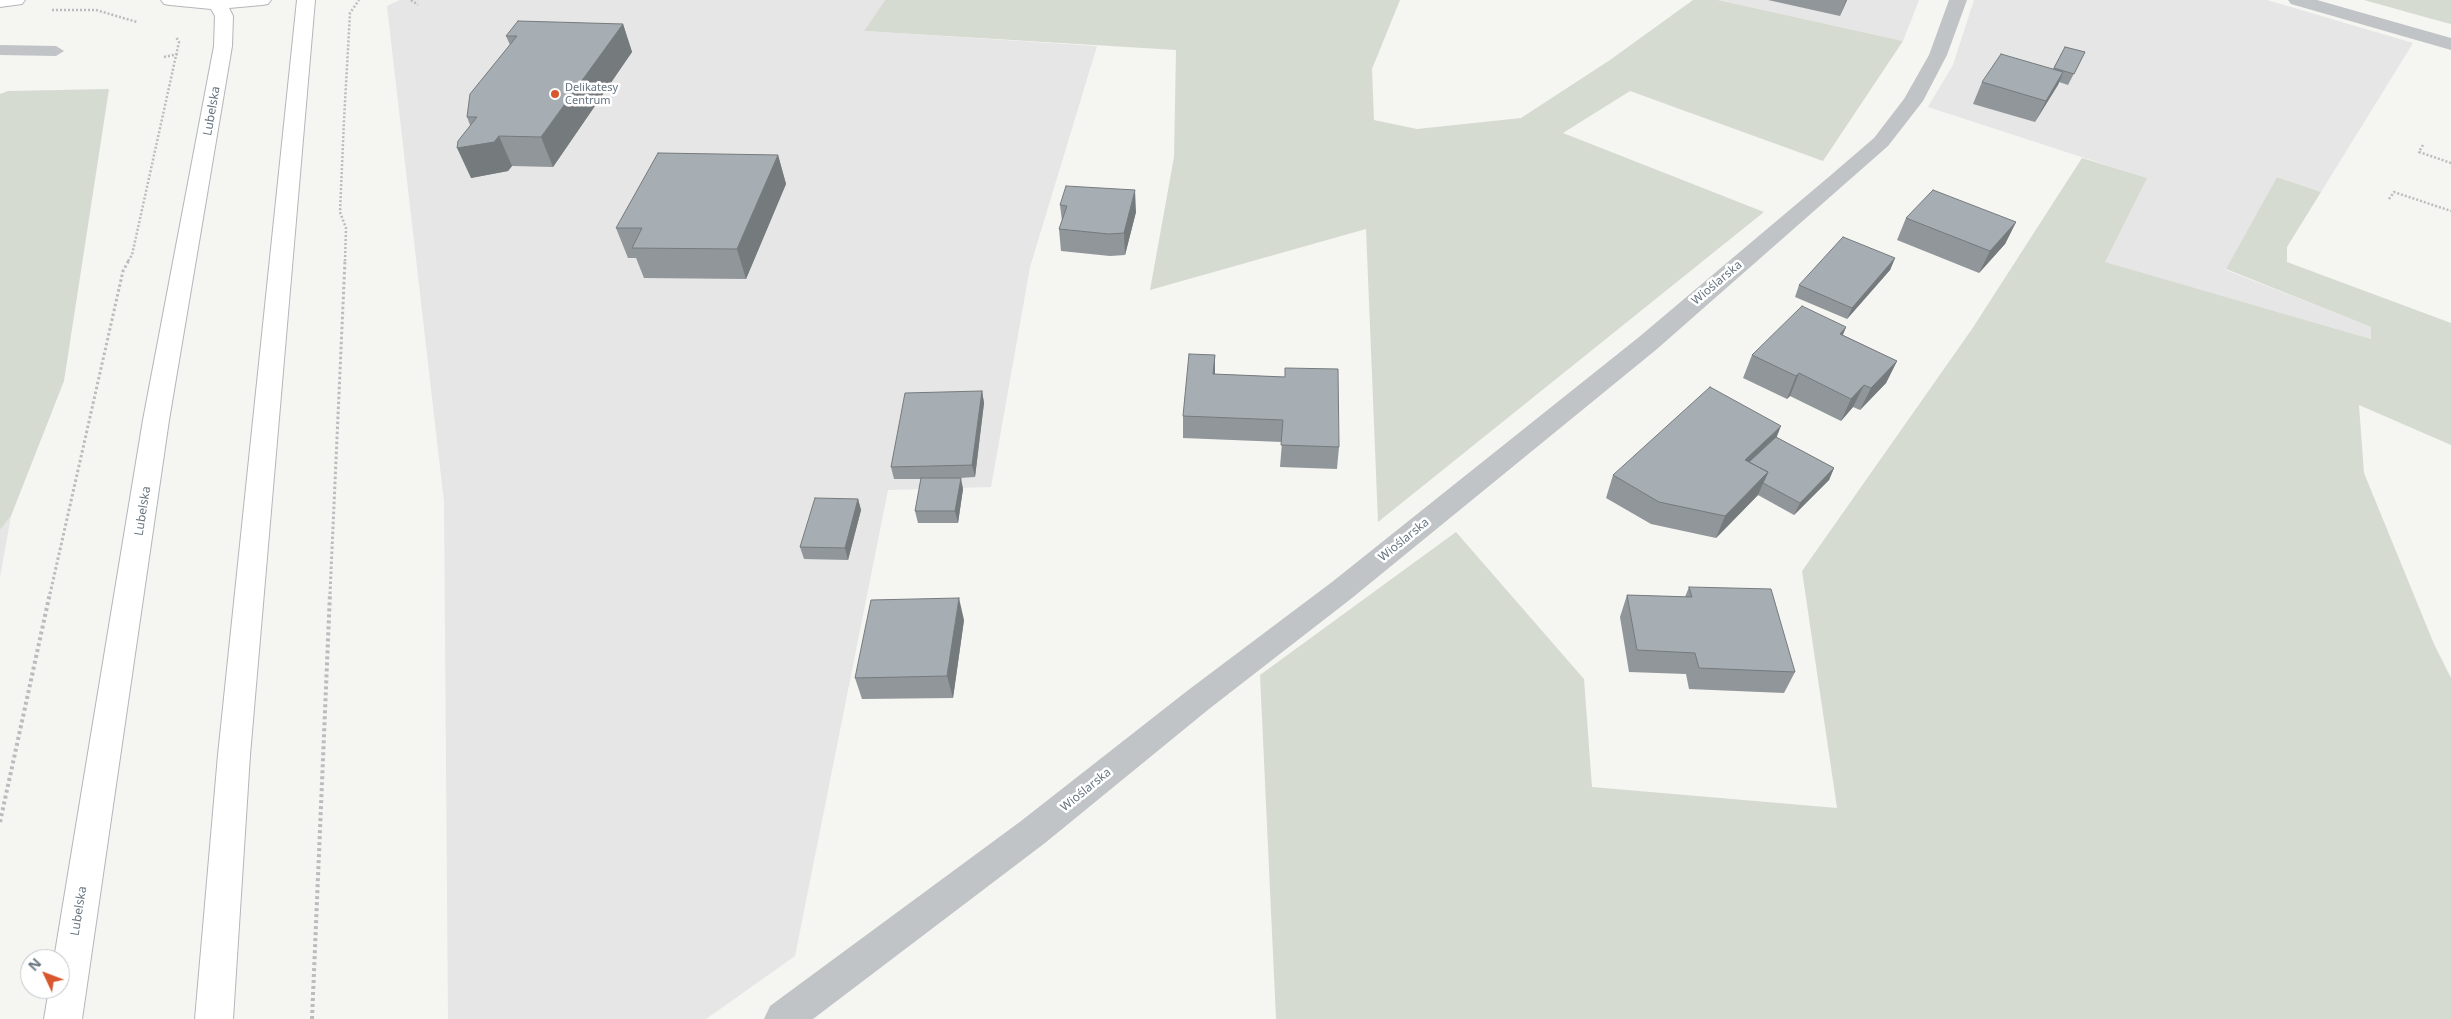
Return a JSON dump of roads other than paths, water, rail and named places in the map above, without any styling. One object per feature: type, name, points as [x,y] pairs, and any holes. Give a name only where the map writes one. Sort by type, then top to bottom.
[{"type":"main road","points":[[0,2],[16,0]]},
{"type":"main road","points":[[170,0],[218,4],[262,0]]},
{"type":"main road","points":[[214,1019],[236,736],[306,0]]},
{"type":"main road","name":"Lubelska","points":[[63,1019],[156,420],[223,46],[224,16],[218,4]]},
{"type":"street","name":"Wioślarska","points":[[784,1019],[1033,832],[1342,590],[1648,343],[1839,180],[1881,142],[1913,101],[1938,55],[1958,0]]},
{"type":"street","points":[[2297,0],[2451,44]]},
{"type":"lane","points":[[0,50],[56,50]]},
{"type":"place","name":"Delikatesy Centrum","points":[[555,94]]}]
